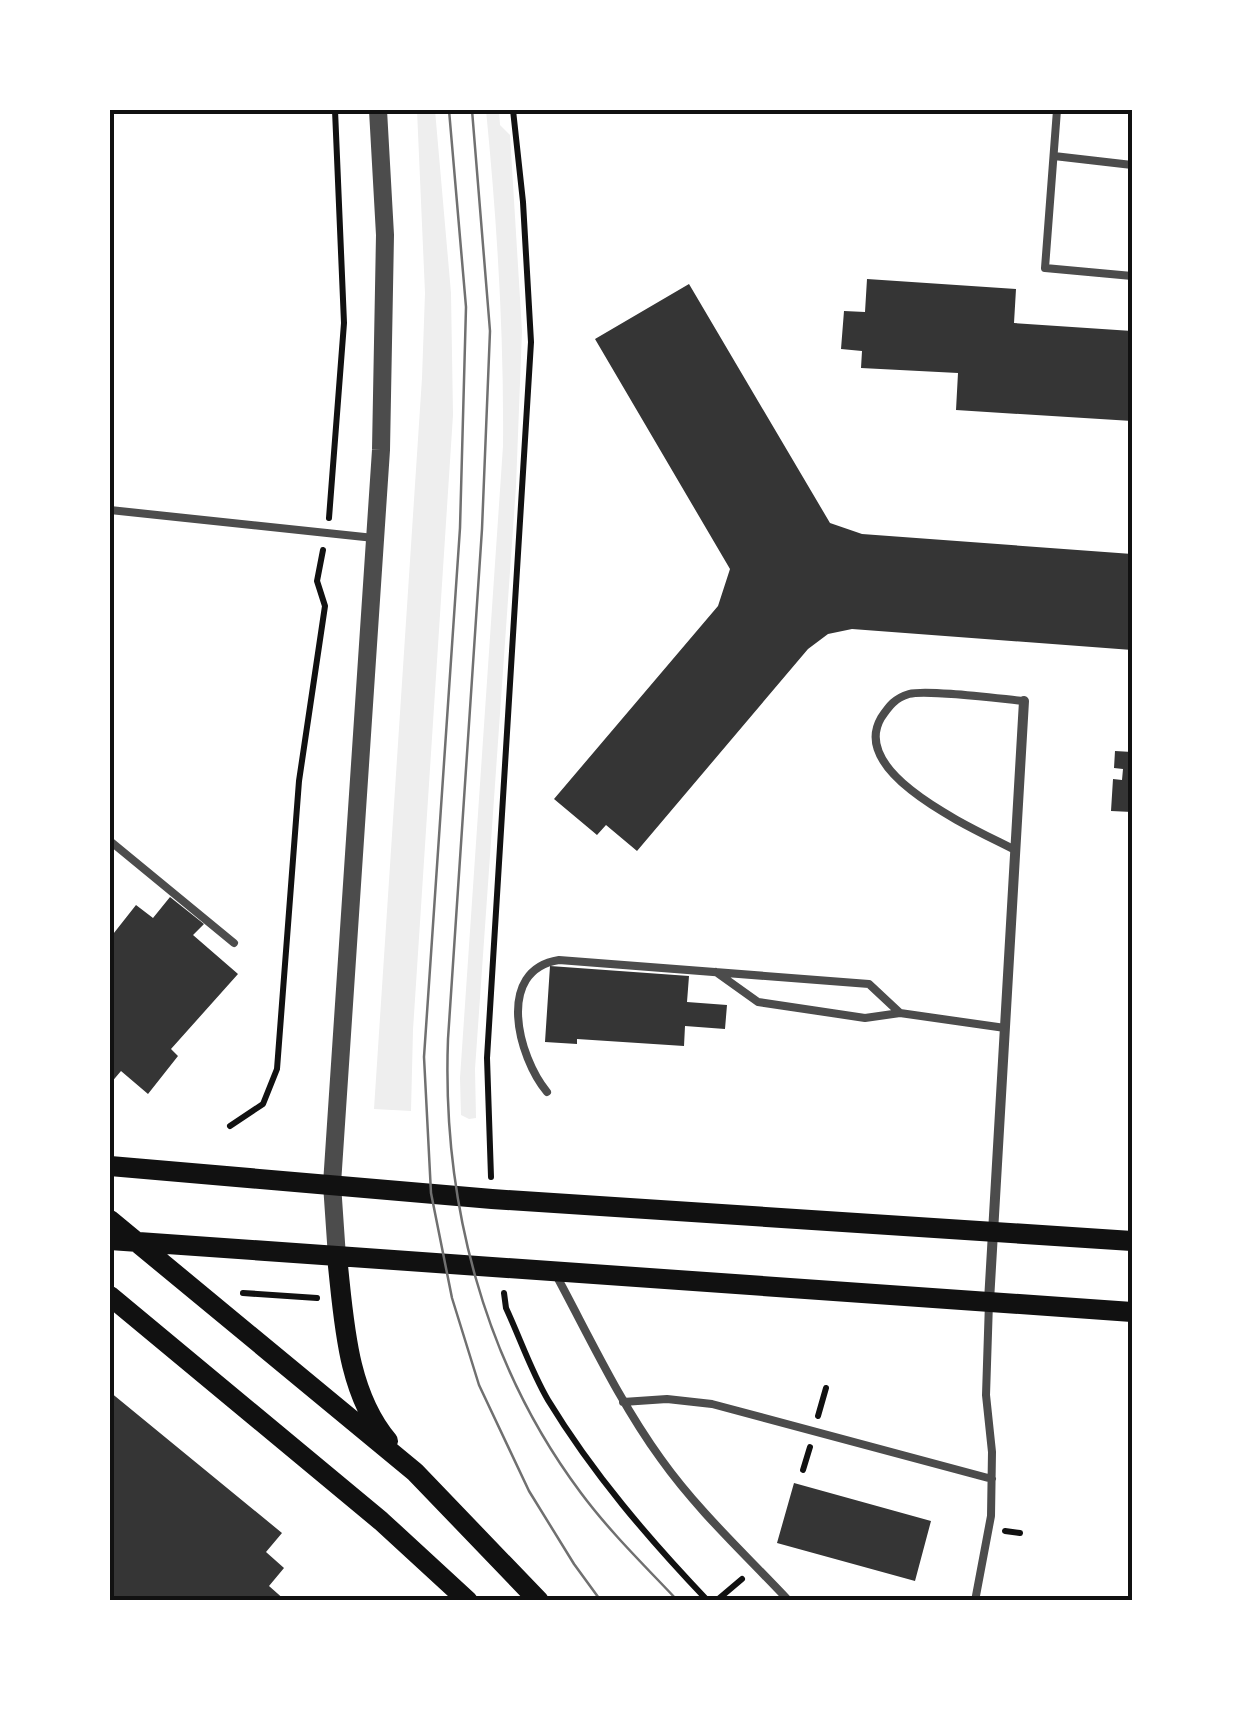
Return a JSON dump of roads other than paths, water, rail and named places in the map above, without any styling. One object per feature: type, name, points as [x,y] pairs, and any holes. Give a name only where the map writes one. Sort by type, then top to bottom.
[{"type":"main road","points":[[110,1166],[492,1199],[1132,1241]]},
{"type":"main road","points":[[110,1220],[415,1472]]},
{"type":"main road","points":[[110,1240],[1132,1312]]},
{"type":"main road","points":[[338,1257],[353,1367],[366,1405],[383,1435],[539,1601]]},
{"type":"main road","points":[[110,1296],[382,1521],[458,1597]]},
{"type":"street","points":[[338,1257],[332,1184],[385,333],[385,234],[378,110]]},
{"type":"street","points":[[990,1302],[1024,701]]},
{"type":"lane","points":[[1057,110],[1045,268],[1132,276]]},
{"type":"lane","points":[[1054,156],[1132,164]]},
{"type":"lane","points":[[110,510],[375,538]]},
{"type":"lane","points":[[1016,850],[958,822],[888,772],[878,752],[876,727],[890,704],[912,692],[1024,701]]},
{"type":"lane","points":[[110,841],[234,943]]},
{"type":"lane","points":[[547,1092],[534,1077],[518,1032],[520,993],[527,976],[541,962],[713,970],[869,984],[900,1013]]},
{"type":"lane","points":[[713,970],[758,1002],[865,1018],[900,1013],[1004,1028]]},
{"type":"lane","points":[[553,1269],[623,1402],[688,1494],[789,1601]]},
{"type":"lane","points":[[975,1601],[989,1529],[992,1479],[986,1395],[990,1302]]},
{"type":"lane","points":[[623,1402],[667,1399],[712,1404],[992,1479]]},
{"type":"tram line","points":[[449,110],[466,307],[460,528],[424,1057],[431,1193],[452,1298],[479,1385],[529,1491],[601,1601]]},
{"type":"tram line","points":[[472,110],[490,331],[482,529],[448,1039],[452,1159],[476,1277],[494,1334],[518,1389],[581,1493],[678,1601]]}]
